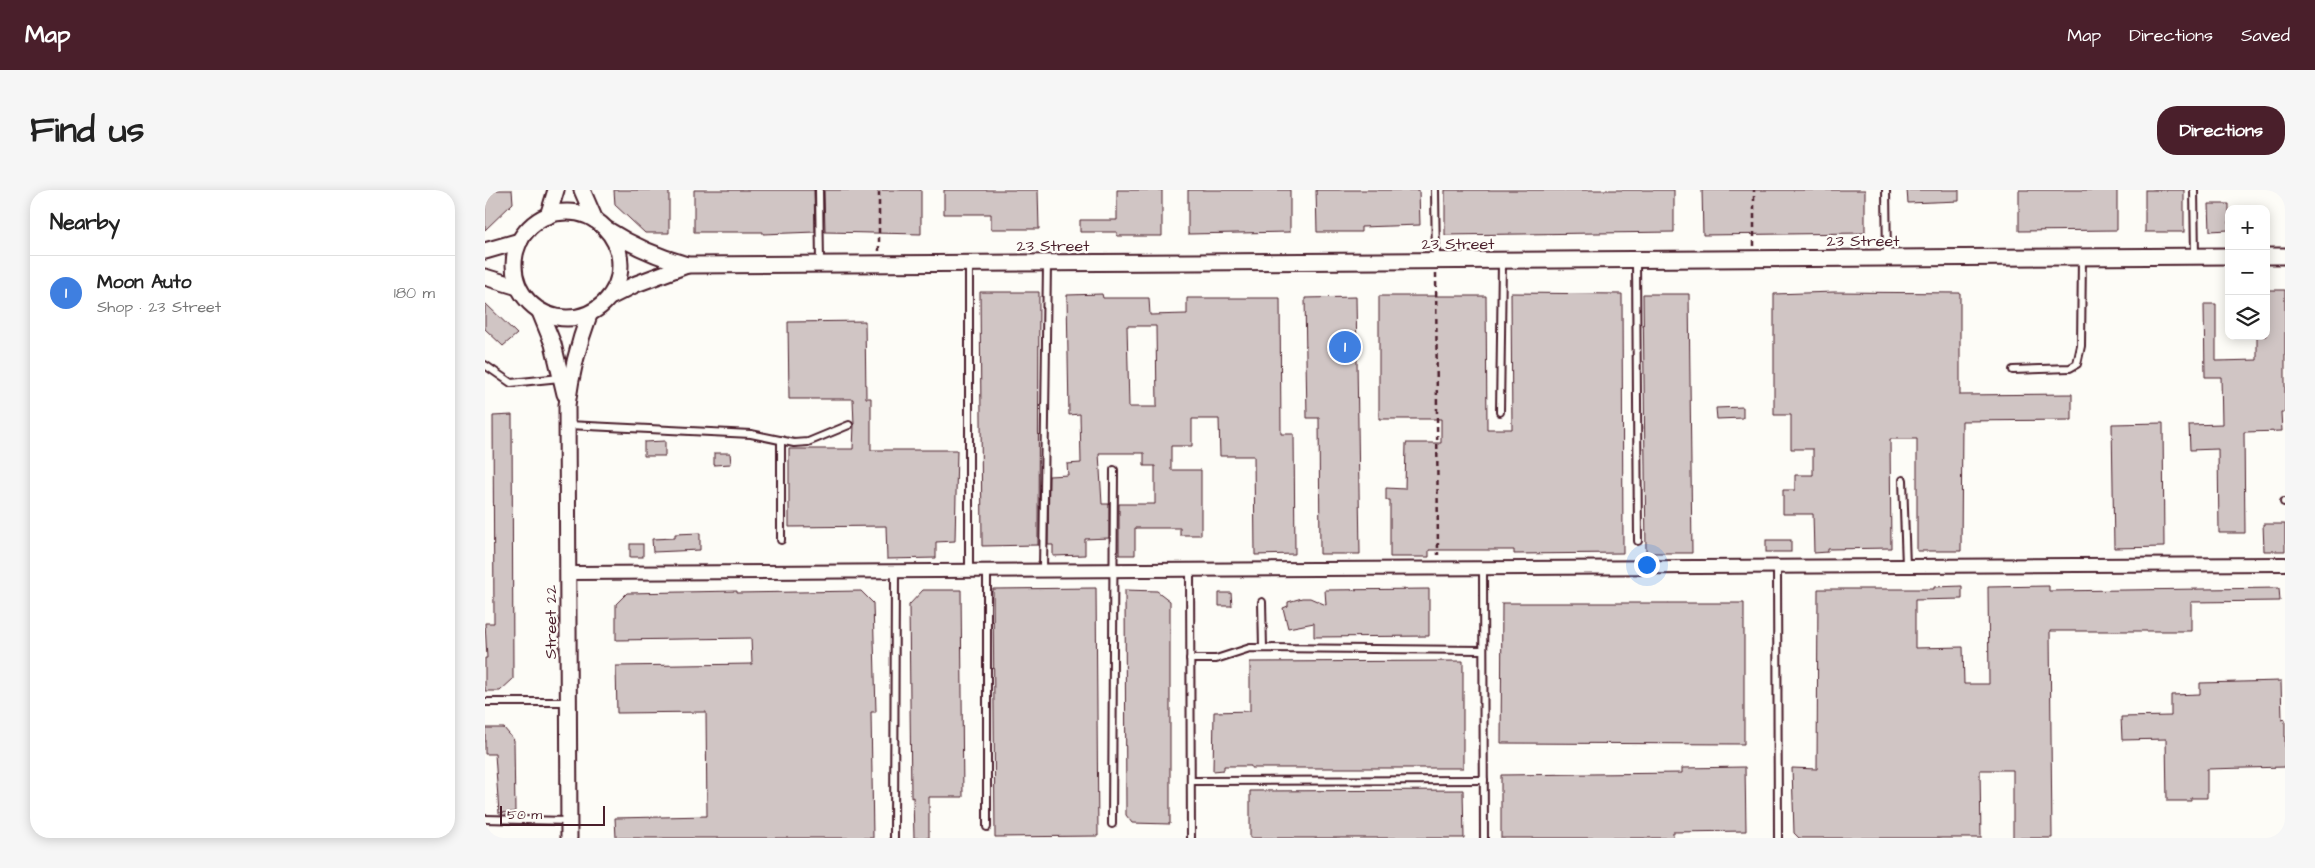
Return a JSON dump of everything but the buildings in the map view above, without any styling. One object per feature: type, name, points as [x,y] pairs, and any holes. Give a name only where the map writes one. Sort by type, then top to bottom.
[{"type":"street","points":[[548,216],[556,190]]},
{"type":"street","points":[[582,190],[595,220]]},
{"type":"street","points":[[564,212],[580,214],[595,220],[608,230],[619,251],[621,274],[612,296],[589,315],[573,319],[556,318],[540,312],[527,301],[518,287],[514,272],[515,256],[520,241],[536,222],[548,216],[564,212]]},
{"type":"street","name":"23 Street","points":[[608,230],[633,245],[659,257],[687,265],[2225,256]]},
{"type":"street","points":[[485,252],[520,241]]},
{"type":"street","points":[[2270,256],[2285,256]]},
{"type":"street","name":"23 Street","points":[[612,296],[661,274],[687,265]]},
{"type":"street","points":[[485,277],[518,287]]},
{"type":"street","name":"Street 22","points":[[540,312],[553,344],[567,405]]},
{"type":"street","name":"Street 22","points":[[569,838],[567,405],[571,374],[578,344],[589,315]]},
{"type":"street","points":[[569,573],[2285,564]]},
{"type":"lane","points":[[819,190],[820,265]]},
{"type":"lane","points":[[1435,190],[1436,261]]},
{"type":"lane","points":[[1886,190],[1887,259]]},
{"type":"lane","points":[[2194,190],[2195,257]]},
{"type":"lane","points":[[2013,370],[2070,368],[2077,364],[2081,346],[2082,258]]},
{"type":"lane","points":[[1636,260],[1638,541]]},
{"type":"lane","points":[[1500,412],[1502,261]]},
{"type":"lane","points":[[969,264],[969,571]]},
{"type":"lane","points":[[1043,570],[1047,264]]},
{"type":"lane","points":[[485,365],[511,383],[562,378]]},
{"type":"lane","points":[[567,425],[751,434],[794,443],[808,442],[849,425]]},
{"type":"lane","points":[[781,440],[781,540]]},
{"type":"lane","points":[[1112,824],[1114,470]]},
{"type":"lane","points":[[1903,480],[1906,566]]},
{"type":"lane","points":[[1777,568],[1778,838]]},
{"type":"lane","points":[[1483,569],[1484,838]]},
{"type":"lane","points":[[894,838],[895,571]]},
{"type":"lane","points":[[987,571],[987,827]]},
{"type":"lane","points":[[1190,571],[1191,838]]},
{"type":"lane","points":[[1262,602],[1263,648]]},
{"type":"lane","points":[[1190,659],[1216,659],[1245,649],[1263,648],[1483,650]]},
{"type":"lane","points":[[485,702],[569,702]]},
{"type":"lane","points":[[1191,781],[1484,780]]},
{"type":"lane","points":[[485,819],[569,821]]},
{"type":"path","points":[[879,190],[879,264]]},
{"type":"path","points":[[1753,260],[1754,190]]},
{"type":"path","points":[[1436,261],[1438,569]]},
{"type":"place","name":"Moon Auto","points":[[1345,347]]}]
